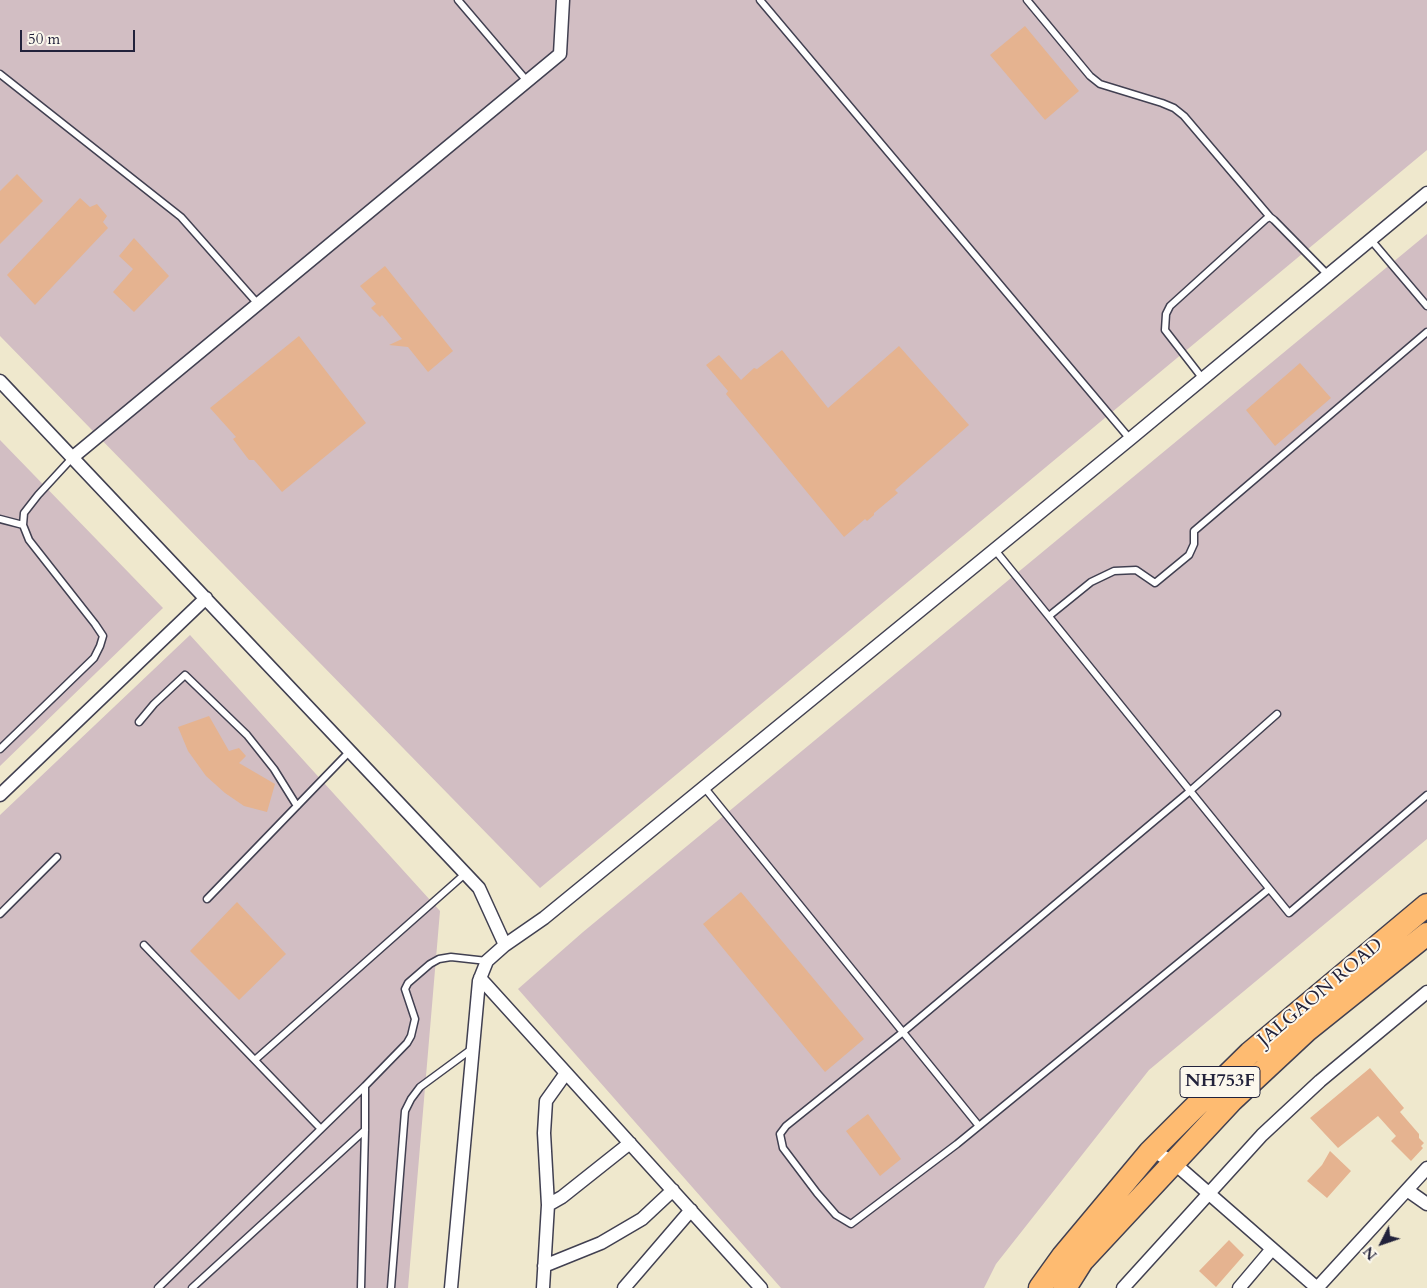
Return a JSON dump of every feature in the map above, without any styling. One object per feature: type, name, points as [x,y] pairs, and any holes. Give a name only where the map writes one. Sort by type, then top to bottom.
[{"type":"highway","name":"JALGAON ROAD","points":[[1040,1288],[1063,1256],[1152,1150],[1250,1053],[1427,905]]},
{"type":"highway","name":"JALGAON ROAD","points":[[1065,1288],[1082,1261],[1232,1100],[1306,1032],[1427,934]]},
{"type":"street","points":[[73,456],[560,54],[563,0]]},
{"type":"street","points":[[451,1288],[480,978],[486,961],[505,945],[544,918],[995,550],[1427,193]]},
{"type":"street","points":[[0,381],[480,888],[505,945]]},
{"type":"street","points":[[0,795],[206,598]]},
{"type":"street","points":[[480,978],[761,1288]]},
{"type":"street","points":[[1123,1288],[1262,1135],[1306,1094],[1427,992]]},
{"type":"street","points":[[543,1288],[548,1205],[544,1133],[546,1101],[566,1072]]},
{"type":"street","points":[[548,1205],[630,1143]]},
{"type":"street","points":[[1152,1150],[1174,1163],[1207,1194],[1272,1249],[1310,1286],[1427,1168]]},
{"type":"street","points":[[544,1266],[601,1243],[642,1219],[673,1190]]},
{"type":"street","points":[[1407,1190],[1427,1204]]},
{"type":"street","points":[[624,1288],[691,1210]]},
{"type":"street","points":[[1239,1288],[1272,1249]]},
{"type":"lane","points":[[458,0],[527,81]]},
{"type":"lane","points":[[760,0],[1130,439]]},
{"type":"lane","points":[[1027,0],[1090,76],[1100,84],[1162,103],[1174,108],[1184,116],[1270,217],[1328,275]]},
{"type":"lane","points":[[0,74],[181,218],[258,304]]},
{"type":"lane","points":[[1203,379],[1165,330],[1166,314],[1170,306],[1270,217]]},
{"type":"lane","points":[[1371,240],[1427,306]]},
{"type":"lane","points":[[1049,616],[1091,582],[1114,571],[1136,570],[1154,583],[1189,555],[1194,544],[1194,531],[1427,332]]},
{"type":"lane","points":[[0,749],[94,658],[103,636],[29,540],[23,525],[24,513],[73,456]]},
{"type":"lane","points":[[0,519],[23,525]]},
{"type":"lane","points":[[995,550],[1289,913],[1427,795]]},
{"type":"lane","points":[[139,722],[154,704],[186,675],[248,735],[274,769],[297,806]]},
{"type":"lane","points":[[1269,889],[979,1126],[851,1224],[836,1214],[817,1193],[783,1148],[780,1134],[786,1126],[903,1032],[1190,791],[1277,714]]},
{"type":"lane","points":[[207,898],[350,751]]},
{"type":"lane","points":[[704,787],[979,1126]]},
{"type":"lane","points":[[0,914],[57,857]]},
{"type":"lane","points":[[256,1059],[466,873]]},
{"type":"lane","points":[[144,945],[256,1059],[321,1129]]},
{"type":"lane","points":[[158,1288],[407,1043],[411,1036],[415,1019],[405,989],[408,983],[430,964],[439,959],[451,957],[486,961]]},
{"type":"lane","points":[[391,1288],[405,1111],[420,1087],[473,1048]]},
{"type":"lane","points":[[360,1288],[365,1086]]},
{"type":"lane","points":[[192,1288],[365,1130]]},
{"type":"shaded area","points":[[0,0],[1427,0],[1427,150],[540,888],[0,336]]},
{"type":"shaded area","points":[[1427,234],[1427,839],[1149,1070],[996,1264],[984,1288],[781,1288],[518,989],[583,932]]},
{"type":"shaded area","points":[[0,440],[163,608],[0,766]]},
{"type":"shaded area","points":[[190,635],[440,911],[408,1288],[0,1288],[0,815]]},
{"type":"building","points":[[1025,26],[1079,91],[1045,120],[990,55]]},
{"type":"building","points":[[17,174],[43,201],[0,244],[0,191]]},
{"type":"building","points":[[80,198],[90,207],[97,204],[107,216],[103,222],[108,228],[35,305],[7,275]]},
{"type":"building","points":[[134,238],[169,276],[134,312],[113,292],[133,269],[119,256]]},
{"type":"building","points":[[385,266],[453,351],[428,372],[408,347],[389,345],[402,339],[382,315],[380,317],[371,308],[376,304],[360,286]]},
{"type":"building","points":[[299,336],[366,423],[282,492],[254,460],[249,460],[233,439],[236,437],[210,408]]},
{"type":"building","points":[[899,346],[969,425],[895,490],[898,493],[874,515],[867,521],[865,519],[844,537],[726,394],[728,391],[706,365],[719,355],[741,380],[754,368],[757,369],[782,350],[828,408]]},
{"type":"building","points":[[1300,363],[1331,398],[1275,446],[1246,410]]},
{"type":"building","points":[[209,716],[229,751],[239,748],[246,756],[239,763],[275,784],[267,812],[244,806],[225,793],[206,776],[188,751],[178,727]]},
{"type":"building","points":[[741,892],[864,1039],[825,1072],[703,924]]},
{"type":"building","points":[[237,902],[286,954],[239,1000],[190,951]]},
{"type":"building","points":[[1370,1068],[1404,1108],[1400,1112],[1419,1134],[1419,1138],[1424,1143],[1421,1146],[1423,1148],[1411,1161],[1391,1141],[1396,1136],[1378,1116],[1338,1148],[1310,1118]]},
{"type":"building","points":[[868,1114],[901,1159],[880,1176],[846,1131]]},
{"type":"building","points":[[1330,1151],[1351,1171],[1327,1198],[1307,1181],[1322,1165]]},
{"type":"building","points":[[1229,1240],[1244,1255],[1216,1287],[1199,1271]]}]
